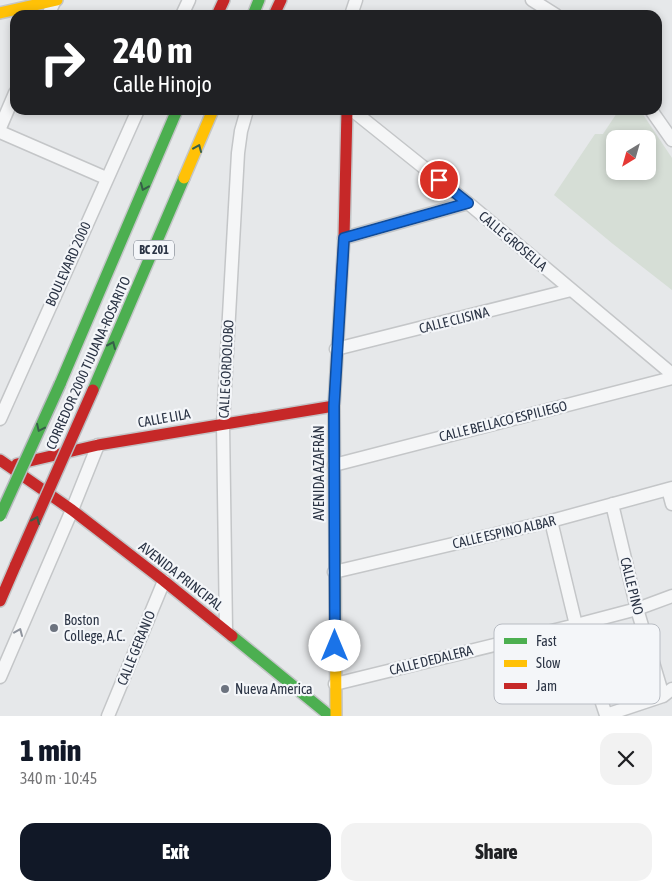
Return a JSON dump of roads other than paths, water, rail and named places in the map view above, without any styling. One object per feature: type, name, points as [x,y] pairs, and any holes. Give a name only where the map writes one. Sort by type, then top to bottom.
[{"type":"main road","points":[[13,10],[56,0]]},
{"type":"main road","name":"CORREDOR 2000 TIJUANA-ROSARITO","points":[[0,516],[60,384],[175,115]]},
{"type":"main road","name":"CORREDOR 2000 TIJUANA-ROSARITO","points":[[0,601],[177,197],[211,115]]},
{"type":"main road","name":"AVENIDA AZAFRÁN","points":[[336,716],[334,406],[344,238],[347,115]]},
{"type":"main road","points":[[177,197],[198,169],[210,147]]},
{"type":"main road","name":"CALLE LILA","points":[[3,465],[98,445],[334,406]]},
{"type":"main road","name":"AVENIDA PRINCIPAL","points":[[3,465],[72,510],[226,630],[330,716]]},
{"type":"street","points":[[532,0],[548,10]]},
{"type":"street","points":[[0,128],[10,105]]},
{"type":"street","name":"BOULEVARD 2000","points":[[0,419],[136,115]]},
{"type":"street","name":"CALLE GORDOLOBO","points":[[226,630],[223,424],[238,153],[246,115]]},
{"type":"street","name":"CALLE GROSELLA","points":[[358,115],[468,203],[672,376]]},
{"type":"street","points":[[654,115],[672,140]]},
{"type":"street","points":[[0,132],[106,178]]},
{"type":"street","points":[[344,238],[468,203]]},
{"type":"street","name":"CALLE CLISINA","points":[[336,349],[571,290]]},
{"type":"street","name":"CALLE BELLACO ESPILIEGO","points":[[334,465],[672,376]]},
{"type":"street","points":[[0,677],[98,445]]},
{"type":"street","points":[[670,489],[672,504]]},
{"type":"street","name":"CALLE ESPINO ALBAR","points":[[334,572],[551,521],[670,489]]},
{"type":"street","name":"CALLE PINO","points":[[612,504],[637,609],[643,624]]},
{"type":"street","points":[[551,521],[576,624]]},
{"type":"street","name":"CALLE GERANIO","points":[[108,716],[164,581]]},
{"type":"street","name":"CALLE DEDALERA","points":[[580,624],[637,609],[672,596]]},
{"type":"street","name":"CALLE DEDALERA","points":[[335,684],[494,645]]},
{"type":"street","name":"CALLE PINO","points":[[660,671],[668,693]]},
{"type":"street","points":[[606,715],[637,704]]},
{"type":"place","name":"Boston College, A.C.","points":[[54,628]]},
{"type":"place","name":"Nueva America","points":[[225,689]]}]
